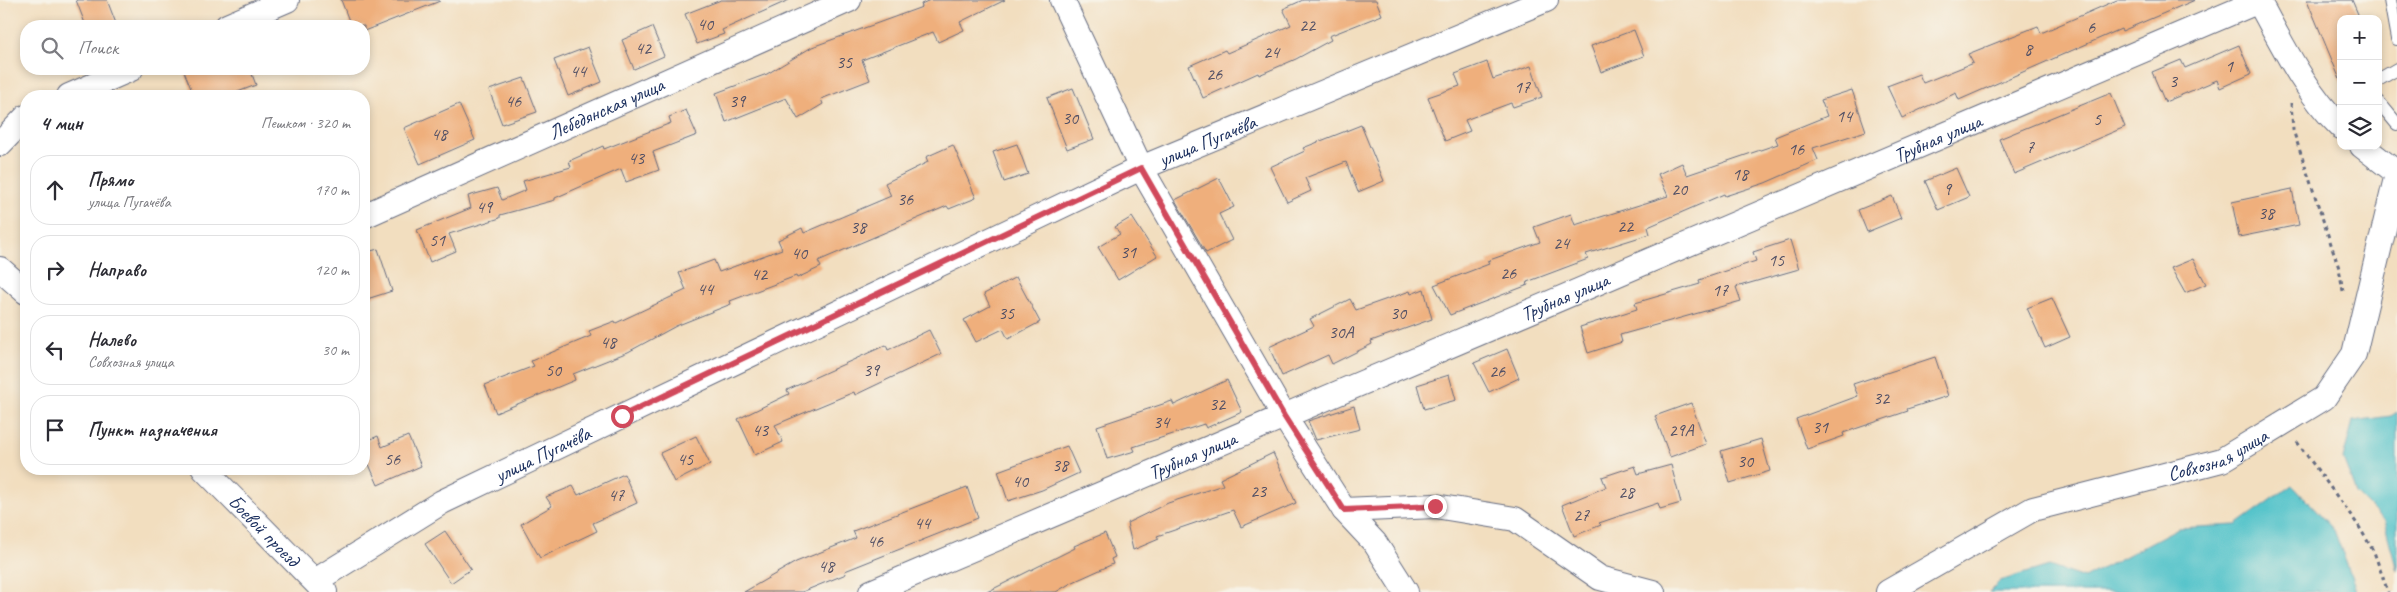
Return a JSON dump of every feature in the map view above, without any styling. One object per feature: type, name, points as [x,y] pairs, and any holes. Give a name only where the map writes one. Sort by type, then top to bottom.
[{"type":"street","points":[[241,20],[287,0]]},
{"type":"street","name":"Лебедянская улица","points":[[370,213],[849,0]]},
{"type":"street","points":[[1062,0],[1141,168],[1284,416],[1344,510],[1376,543],[1406,592]]},
{"type":"street","name":"улица Пугачёва","points":[[320,587],[442,502],[1141,168],[1546,0]]},
{"type":"street","points":[[2259,1],[2301,76],[2326,112],[2337,122]]},
{"type":"street","name":"Трубная улица","points":[[871,592],[2259,1]]},
{"type":"street","points":[[83,90],[117,75]]},
{"type":"street","points":[[0,144],[20,122]]},
{"type":"street","points":[[2367,150],[2397,174]]},
{"type":"street","name":"Совхозная улица","points":[[1888,592],[2033,509],[2222,460],[2324,398],[2354,354],[2397,174]]},
{"type":"street","points":[[0,269],[20,287]]},
{"type":"street","name":"Боевой проезд","points":[[210,475],[320,587]]},
{"type":"street","points":[[1344,510],[1435,506],[1515,520],[1600,578],[1653,592]]},
{"type":"lane","points":[[2390,0],[2397,39]]},
{"type":"lane","points":[[2382,78],[2397,69]]},
{"type":"lane","points":[[2381,105],[2397,124]]},
{"type":"path","points":[[2290,94],[2293,130],[2339,268],[2344,296]]},
{"type":"path","points":[[2283,423],[2332,489],[2374,552],[2388,592]]},
{"type":"water","points":[[2397,412],[2397,571],[2384,521],[2356,493],[2343,459],[2353,421],[2391,416]]},
{"type":"water","points":[[2292,485],[2334,530],[2357,592],[1989,592],[2000,581],[2049,566],[2084,578],[2178,528],[2236,525]]},
{"type":"building","points":[[76,0],[107,0],[115,20],[84,20]]},
{"type":"building","points":[[341,0],[440,1],[370,29],[370,20],[349,20]]},
{"type":"building","points":[[721,0],[789,0],[722,30],[724,34],[697,44],[685,14]]},
{"type":"building","points":[[930,0],[1005,0],[960,22],[964,30],[938,42],[933,32],[862,60],[870,80],[821,99],[823,104],[798,119],[786,98],[726,122],[716,93],[767,74],[812,47],[922,7],[921,4]]},
{"type":"building","points":[[1303,0],[1376,0],[1382,15],[1329,36],[1331,40],[1296,59],[1259,75],[1258,73],[1203,98],[1189,66],[1225,50],[1227,53],[1291,25],[1283,9]]},
{"type":"building","points":[[2117,0],[2195,0],[2122,31],[2121,29],[1959,100],[1956,93],[1902,118],[1887,86],[1919,74],[1923,83],[1973,63],[1968,54],[2038,26],[2041,33]]},
{"type":"building","points":[[2307,0],[2352,0],[2358,15],[2337,15],[2337,72]]},
{"type":"building","points":[[652,27],[664,56],[634,69],[622,40]]},
{"type":"building","points":[[1634,30],[1644,56],[1601,72],[1591,46]]},
{"type":"building","points":[[2239,45],[2251,74],[2220,88],[2217,80],[2165,102],[2152,72],[2181,60],[2185,68]]},
{"type":"building","points":[[588,47],[602,82],[568,96],[554,60]]},
{"type":"building","points":[[1487,62],[1493,79],[1531,66],[1542,97],[1513,107],[1511,103],[1465,120],[1470,131],[1445,141],[1428,97],[1460,86],[1455,74]]},
{"type":"building","points":[[185,75],[252,75],[256,85],[243,90],[192,90]]},
{"type":"building","points":[[524,78],[537,112],[502,124],[489,90]]},
{"type":"building","points":[[1073,88],[1094,139],[1067,149],[1047,98]]},
{"type":"building","points":[[1852,90],[1866,131],[1813,148],[1818,160],[1765,183],[1725,196],[1724,194],[1648,227],[1650,234],[1586,254],[1588,259],[1527,282],[1528,285],[1450,315],[1434,285],[1489,264],[1487,261],[1540,242],[1534,227],[1571,214],[1575,225],[1668,196],[1658,174],[1682,163],[1687,175],[1778,144],[1775,137],[1827,116],[1821,100]]},
{"type":"building","points":[[2111,93],[2125,127],[2014,174],[1999,139]]},
{"type":"building","points":[[459,104],[475,140],[420,164],[404,128]]},
{"type":"building","points":[[686,110],[697,135],[653,152],[659,170],[626,182],[621,169],[555,198],[555,200],[500,215],[500,218],[449,234],[456,251],[430,262],[417,230],[471,208],[468,196],[497,188],[502,200],[526,190],[523,181],[571,167],[569,161],[603,146],[604,149],[671,123],[669,117]]},
{"type":"building","points":[[1361,125],[1384,181],[1358,192],[1346,162],[1305,178],[1311,191],[1287,202],[1270,167],[1305,151],[1303,148]]},
{"type":"building","points":[[1017,144],[1028,174],[1004,182],[993,152]]},
{"type":"building","points":[[953,145],[976,198],[949,209],[947,206],[818,261],[821,267],[797,278],[796,276],[730,301],[731,304],[676,326],[628,352],[573,374],[575,380],[496,413],[485,385],[534,366],[531,361],[591,336],[589,331],[615,321],[616,323],[686,290],[679,273],[714,260],[719,272],[782,249],[778,240],[802,228],[804,233],[891,196],[885,183],[928,162],[926,157]]},
{"type":"building","points":[[1956,168],[1969,197],[1938,210],[1925,181]]},
{"type":"building","points":[[1219,178],[1234,207],[1219,214],[1232,240],[1206,253],[1175,200]]},
{"type":"building","points":[[2292,189],[2299,225],[2239,237],[2232,202]]},
{"type":"building","points":[[1892,196],[1901,218],[1867,232],[1858,210]]},
{"type":"building","points":[[1132,217],[1157,256],[1118,280],[1098,247],[1120,234],[1115,227]]},
{"type":"building","points":[[1790,240],[1799,269],[1736,287],[1741,301],[1620,335],[1622,342],[1588,353],[1580,327],[1637,309],[1635,303],[1700,284],[1699,280],[1756,261],[1753,252]]},
{"type":"building","points":[[378,249],[392,291],[370,298],[370,251]]},
{"type":"building","points":[[2193,259],[2206,284],[2185,293],[2171,268]]},
{"type":"building","points":[[1016,277],[1040,322],[1008,339],[1003,329],[976,342],[964,320],[990,306],[984,294]]},
{"type":"building","points":[[1424,289],[1432,319],[1371,341],[1372,344],[1332,364],[1328,355],[1282,376],[1269,347],[1314,326],[1310,319],[1350,299],[1356,310],[1410,291],[1411,294]]},
{"type":"building","points":[[2052,298],[2070,337],[2045,348],[2027,308]]},
{"type":"building","points":[[929,330],[941,354],[855,395],[854,392],[775,425],[783,442],[755,455],[738,419],[789,394],[787,390],[886,345],[888,350]]},
{"type":"building","points":[[1507,349],[1519,378],[1489,392],[1474,363]]},
{"type":"building","points":[[1935,357],[1948,396],[1843,433],[1844,436],[1807,449],[1796,419],[1858,396],[1853,384]]},
{"type":"building","points":[[1449,375],[1456,400],[1424,409],[1417,385]]},
{"type":"building","points":[[1227,380],[1242,412],[1206,428],[1204,424],[1133,447],[1135,451],[1107,459],[1097,426],[1172,401],[1174,405]]},
{"type":"building","points":[[1691,403],[1706,444],[1670,457],[1655,416]]},
{"type":"building","points":[[1354,406],[1360,429],[1316,440],[1308,421]]},
{"type":"building","points":[[378,436],[382,447],[408,436],[421,466],[378,485],[370,467],[370,439]]},
{"type":"building","points":[[696,436],[710,464],[674,482],[660,453]]},
{"type":"building","points":[[1761,439],[1770,471],[1730,483],[1721,451]]},
{"type":"building","points":[[1067,446],[1079,473],[1042,490],[1008,501],[998,471]]},
{"type":"building","points":[[1273,453],[1296,503],[1241,527],[1233,510],[1157,536],[1159,539],[1133,550],[1127,523],[1168,503],[1223,485],[1220,479]]},
{"type":"building","points":[[1671,465],[1681,503],[1660,509],[1658,503],[1599,523],[1601,525],[1574,536],[1562,505],[1606,487],[1602,477],[1635,466],[1638,474]]},
{"type":"building","points":[[624,474],[637,503],[593,523],[597,531],[540,558],[521,524],[552,506],[546,497],[573,486],[578,495]]},
{"type":"building","points":[[967,487],[978,518],[845,571],[846,574],[802,592],[744,592],[796,562],[856,538],[853,531]]},
{"type":"building","points":[[445,531],[471,569],[451,583],[425,544]]},
{"type":"building","points":[[1105,533],[1115,557],[1111,559],[1113,564],[1056,592],[987,592],[1075,548],[1074,546]]},
{"type":"route","points":[[622,416],[1141,168],[1284,416],[1344,510],[1435,506]]}]
